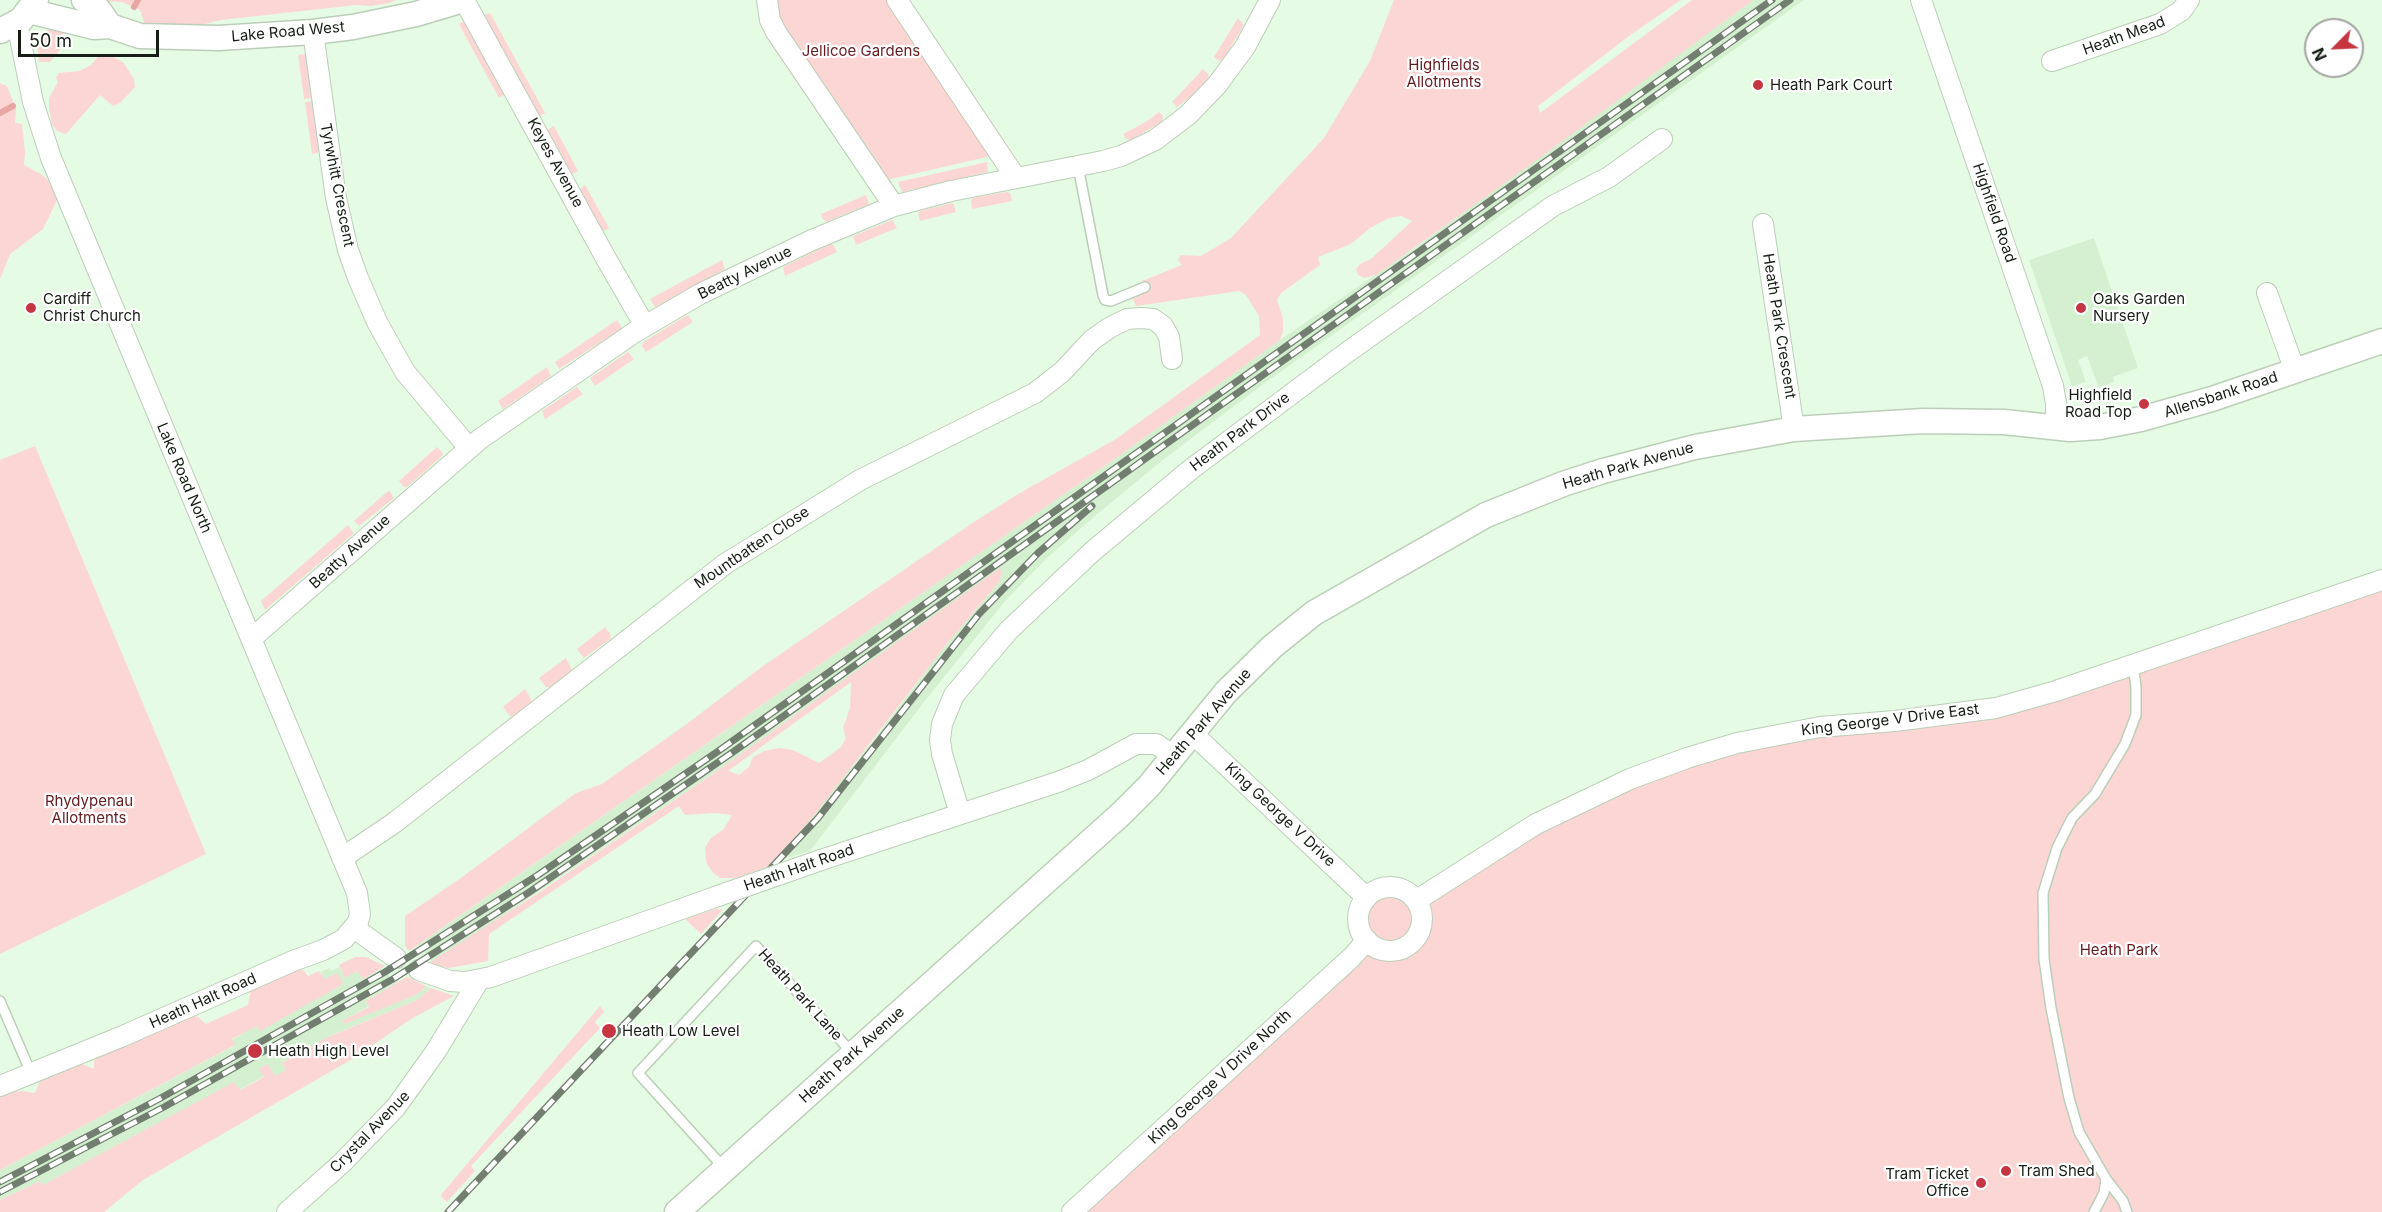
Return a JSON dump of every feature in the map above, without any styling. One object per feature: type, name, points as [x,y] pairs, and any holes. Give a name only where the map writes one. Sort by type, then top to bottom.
[{"type":"street","name":"Lake Road West","points":[[84,0],[98,9],[110,26]]},
{"type":"street","name":"Lake Road West","points":[[21,16],[94,27],[110,26],[140,36],[191,39],[313,32],[399,18],[464,0]]},
{"type":"street","name":"Keyes Avenue","points":[[464,0],[645,326]]},
{"type":"street","points":[[767,0],[770,20],[776,32],[894,206]]},
{"type":"street","points":[[897,0],[1016,178]]},
{"type":"street","name":"Beatty Avenue","points":[[251,639],[469,448],[645,326],[735,276],[836,229],[894,206],[1103,161],[1138,149],[1155,140],[1188,115],[1232,67],[1258,25],[1270,0]]},
{"type":"street","name":"Highfield Road","points":[[1921,0],[2053,386],[2056,428]]},
{"type":"street","name":"Heath Mead","points":[[2052,61],[2160,24],[2181,11],[2189,0]]},
{"type":"street","name":"Lake Road North","points":[[21,16],[34,108],[51,158],[342,858],[359,904],[358,922],[354,928]]},
{"type":"street","name":"Tyrwhitt Crescent","points":[[313,32],[336,198],[348,250],[358,278],[377,322],[405,372],[469,448]]},
{"type":"street","name":"Heath Park Drive","points":[[960,814],[940,740],[946,710],[954,695],[980,662],[1029,610],[1128,520],[1199,463],[1349,351],[1553,206],[1609,177],[1662,139]]},
{"type":"street","name":"Heath Park Crescent","points":[[1763,224],[1794,429]]},
{"type":"street","points":[[2267,293],[2295,371]]},
{"type":"street","name":"Mountbatten Close","points":[[342,858],[394,823],[725,564],[860,480],[1035,393],[1048,384],[1102,332],[1127,319],[1153,319],[1163,326],[1169,337],[1172,359]]},
{"type":"street","name":"Allensbank Road","points":[[2056,428],[2100,427],[2141,419],[2212,399],[2382,341]]},
{"type":"street","name":"Heath Park Avenue","points":[[677,1212],[1121,814],[1174,756],[1226,692],[1301,622],[1486,515],[1563,484],[1625,465],[1695,447],[1794,429],[1923,421],[2004,422],[2056,428]]},
{"type":"street","name":"King George V Drive East","points":[[1417,900],[1536,824],[1630,779],[1687,758],[1737,743],[1820,727],[1895,721],[1996,708],[2056,691],[2382,579]]},
{"type":"street","name":"King George V Drive","points":[[1192,733],[1366,897]]},
{"type":"street","name":"Heath Halt Road","points":[[419,970],[450,981],[479,980],[821,860],[1068,778],[1136,744],[1156,744],[1174,756]]},
{"type":"street","points":[[1395,887],[1405,890],[1417,900],[1422,914],[1422,924],[1413,941],[1405,947],[1386,950],[1376,948],[1366,940],[1359,924],[1358,914],[1366,897],[1375,890],[1395,887]]},
{"type":"street","points":[[354,928],[396,958]]},
{"type":"street","name":"Heath Halt Road","points":[[0,1086],[323,950],[344,939],[354,928]]},
{"type":"street","name":"King George V Drive North","points":[[1072,1212],[1352,957],[1366,940]]},
{"type":"street","name":"Crystal Avenue","points":[[287,1212],[342,1164],[396,1107],[436,1051],[479,980]]},
{"type":"lane","points":[[1078,166],[1105,300],[1111,301],[1144,287]]},
{"type":"lane","points":[[2127,1212],[2079,1132],[2069,1098],[2044,959],[2043,892],[2057,848],[2072,818],[2095,794],[2125,744],[2133,725],[2136,716],[2136,687],[2133,665]]},
{"type":"lane","name":"Heath Park Lane","points":[[725,1169],[638,1073],[756,946],[854,1054]]},
{"type":"lane","points":[[0,1001],[31,1074]]},
{"type":"lane","points":[[2094,1212],[2104,1193],[2106,1179]]},
{"type":"shaded area","points":[[1753,0],[1804,0],[1262,385],[1164,459],[1046,559],[1006,600],[924,702],[810,851],[775,861],[873,741],[945,646],[999,582],[1002,574],[1000,569],[727,764],[483,929],[432,961],[418,945],[1123,453],[1280,340],[1419,245]]},
{"type":"shaded area","name":"Oaks Garden Nursery","points":[[2094,238],[2138,368],[2113,377],[2114,382],[2099,388],[2087,356],[2078,360],[2086,382],[2072,386],[2029,260]]},
{"type":"shaded area","points":[[339,967],[345,977],[358,971],[363,979],[381,969],[398,983],[366,1001],[369,1006],[343,1021],[406,999],[419,993],[426,986],[431,988],[417,1000],[332,1035],[282,1063],[286,1070],[275,1077],[267,1064],[264,1076],[239,1090],[234,1083],[43,1185],[40,1181],[0,1200],[0,1170],[234,1046],[232,1040],[257,1025],[260,1030],[324,979],[321,972]]},
{"type":"green space","points":[[77,0],[396,0],[371,6],[356,5],[221,20],[169,33],[146,28],[140,10],[122,2]]},
{"type":"green space","name":"Jellicoe Gardens","points":[[775,0],[888,0],[991,156],[887,180],[779,19]]},
{"type":"green space","name":"Highfields Allotments","points":[[1394,0],[1681,0],[1629,36],[1538,106],[1540,113],[1692,0],[1753,0],[1534,162],[1376,275],[1364,278],[1358,275],[1356,269],[1360,264],[1371,259],[1412,221],[1401,216],[1389,218],[1370,228],[1351,244],[1318,257],[1320,265],[1281,293],[1277,300],[1283,319],[1280,340],[1123,453],[409,951],[405,946],[405,916],[576,793],[602,784],[763,666],[974,522],[1018,494],[1116,439],[1260,335],[1259,316],[1246,295],[1239,291],[1136,306],[1133,299],[1146,291],[1142,281],[1182,265],[1178,260],[1181,255],[1201,256],[1231,238],[1324,138],[1370,61]]},
{"type":"green space","points":[[490,13],[545,113],[540,116],[537,115],[482,16]]},
{"type":"green space","points":[[1238,18],[1244,25],[1224,58],[1219,61],[1214,57]]},
{"type":"green space","points":[[466,21],[507,93],[499,98],[460,26],[460,23]]},
{"type":"green space","points":[[49,29],[64,30],[60,50],[50,62],[39,62],[37,45],[40,36]]},
{"type":"green space","points":[[308,54],[313,98],[304,99],[298,55]]},
{"type":"green space","points":[[99,56],[111,56],[123,62],[134,79],[135,87],[120,103],[113,106],[100,95],[66,134],[57,131],[52,124],[49,109],[49,98],[58,82],[56,78],[59,73],[79,71],[90,66]]},
{"type":"green space","points":[[1203,69],[1209,75],[1208,79],[1193,95],[1177,107],[1172,102]]},
{"type":"green space","points":[[0,83],[7,86],[16,109],[15,123],[22,124],[24,165],[44,176],[53,186],[57,200],[43,229],[10,254],[0,279]]},
{"type":"green space","points":[[314,101],[320,152],[312,154],[305,102]]},
{"type":"green space","points":[[1159,112],[1163,116],[1162,122],[1130,140],[1126,139],[1123,134]]},
{"type":"green space","points":[[554,126],[578,171],[572,174],[569,174],[547,133],[547,130]]},
{"type":"green space","points":[[987,162],[988,172],[902,192],[898,182]]},
{"type":"green space","points":[[585,185],[609,228],[604,231],[600,230],[578,191]]},
{"type":"green space","points":[[1010,193],[1012,201],[972,209],[971,200],[973,198]]},
{"type":"green space","points":[[866,195],[869,204],[826,222],[822,218],[821,214]]},
{"type":"green space","points":[[953,203],[956,212],[920,221],[918,213],[920,211]]},
{"type":"green space","points":[[892,220],[897,228],[856,245],[853,236]]},
{"type":"green space","points":[[830,244],[837,252],[785,276],[783,267]]},
{"type":"green space","points":[[722,260],[725,269],[655,307],[650,299]]},
{"type":"green space","points":[[689,316],[693,322],[646,352],[642,346],[643,342]]},
{"type":"green space","points":[[617,320],[622,328],[559,369],[555,362]]},
{"type":"green space","points":[[628,352],[634,359],[595,386],[590,378]]},
{"type":"green space","points":[[547,367],[551,376],[503,409],[498,401]]},
{"type":"green space","points":[[577,387],[583,394],[545,419],[542,411]]},
{"type":"green space","name":"Rhydypenau Allotments","points":[[35,446],[206,854],[0,954],[0,460]]},
{"type":"green space","points":[[437,447],[443,453],[442,456],[407,487],[404,487],[399,481]]},
{"type":"green space","points":[[389,490],[394,498],[359,526],[354,521]]},
{"type":"green space","points":[[348,525],[354,533],[265,610],[261,601]]},
{"type":"green space","points":[[1000,568],[1002,574],[999,582],[945,646],[812,818],[769,866],[736,878],[720,878],[713,873],[706,862],[705,847],[711,838],[724,829],[732,815],[715,813],[685,815],[679,806],[489,934],[488,961],[449,968],[427,964],[543,890],[727,764]],"holes":[[[851,682],[850,708],[843,728],[846,738],[841,747],[819,763],[793,750],[779,748],[764,751],[753,757],[749,767],[739,775],[728,771]]]},
{"type":"green space","name":"Heath Park","points":[[2382,586],[2382,1212],[1074,1212],[1362,956],[1367,954],[1388,960],[1391,954],[1405,950],[1411,953],[1422,946],[1430,928],[1431,902],[1494,855],[1629,786],[1763,743],[1939,722]]},
{"type":"green space","points":[[605,627],[611,635],[610,639],[584,658],[577,649]]},
{"type":"green space","points":[[566,658],[572,670],[550,687],[546,687],[539,678]]},
{"type":"green space","points":[[525,689],[532,701],[512,717],[510,716],[503,707]]},
{"type":"green space","points":[[1390,893],[1400,895],[1408,901],[1414,909],[1416,919],[1414,929],[1408,937],[1400,943],[1390,945],[1380,943],[1372,937],[1366,929],[1364,919],[1366,909],[1372,901],[1380,895]]},
{"type":"green space","points":[[718,908],[723,909],[701,934],[685,919]]},
{"type":"green space","points":[[355,957],[366,957],[385,966],[363,979],[357,971],[345,978],[339,965]]},
{"type":"green space","points":[[297,967],[308,976],[319,971],[325,979],[337,973],[343,984],[260,1031],[257,1026],[232,1039],[235,1045],[0,1170],[0,1093],[22,1091],[35,1093],[44,1071],[69,1062],[94,1069],[97,1054],[188,1015],[198,1017],[206,1024],[248,1005],[251,989],[266,978],[277,979],[283,971]]},
{"type":"green space","points":[[407,977],[426,986],[419,993],[344,1024],[342,1021],[369,1007],[366,1001]]},
{"type":"green space","points":[[431,988],[454,996],[411,1019],[354,1058],[143,1180],[104,1212],[0,1212],[0,1200],[40,1181],[43,1185],[234,1082],[240,1090],[264,1077],[259,1069],[267,1064],[275,1076],[286,1070],[282,1063],[326,1038],[417,1000]]},
{"type":"green space","points":[[600,1006],[604,1012],[595,1022],[600,1028],[471,1166],[475,1171],[447,1202],[440,1196]]},
{"type":"waterway","points":[[134,7],[138,0]]},
{"type":"waterway","points":[[0,113],[13,106]]},
{"type":"railway","points":[[0,1182],[159,1099],[385,972],[538,875],[717,752],[1772,0]]},
{"type":"railway","points":[[0,1192],[164,1107],[393,979],[528,893],[733,752],[1790,0]]},
{"type":"railway","points":[[448,1212],[818,818],[979,614],[1038,553],[1092,506]]},
{"type":"place","name":"Heath Park Court","points":[[1758,85]]},
{"type":"place","name":"Cardiff Christ Church","points":[[31,308]]},
{"type":"place","name":"Oaks Garden Nursery","points":[[2081,308]]},
{"type":"place","name":"Highfield Road Top","points":[[2144,404]]},
{"type":"place","name":"Heath Low Level","points":[[609,1031]]},
{"type":"place","name":"Heath High Level","points":[[255,1051]]},
{"type":"place","name":"Tram Shed","points":[[2006,1171]]},
{"type":"place","name":"Tram Ticket Office","points":[[1981,1183]]}]
